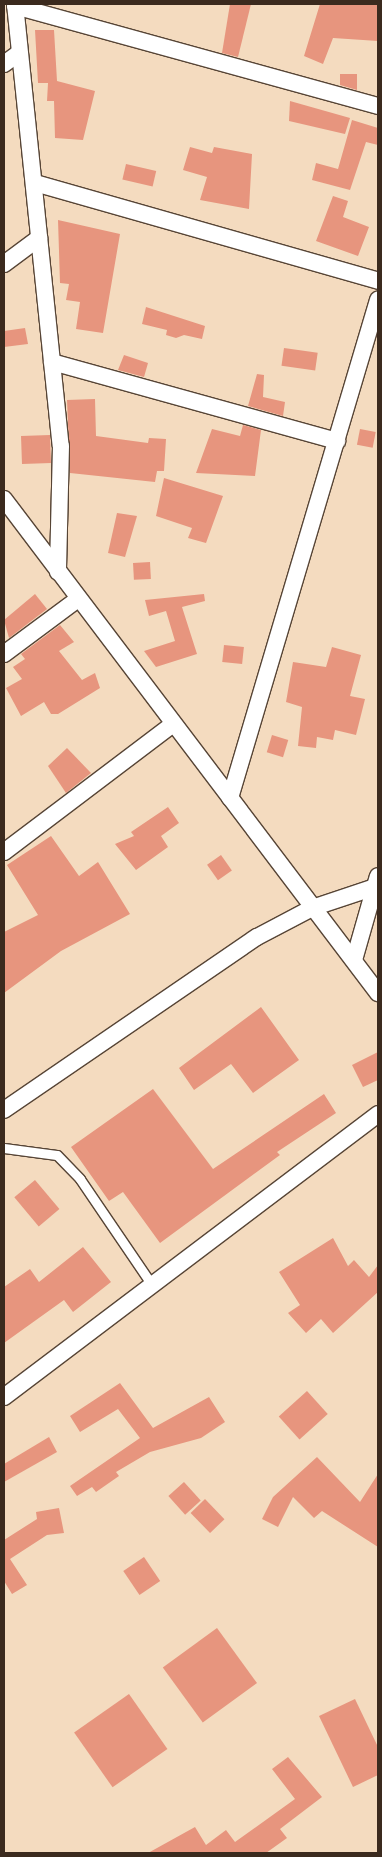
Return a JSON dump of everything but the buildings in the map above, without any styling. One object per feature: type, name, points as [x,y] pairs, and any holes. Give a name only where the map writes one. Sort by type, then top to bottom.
[{"type":"street","points":[[58,572],[61,446],[15,5],[378,106]]},
{"type":"street","points":[[4,64],[19,53]]},
{"type":"street","points":[[35,183],[378,281]]},
{"type":"street","points":[[4,264],[39,238]]},
{"type":"street","points":[[230,798],[378,300]]},
{"type":"street","points":[[52,362],[337,441]]},
{"type":"street","points":[[4,499],[172,725],[230,798],[312,908],[354,960],[373,978],[378,993]]},
{"type":"street","points":[[4,654],[78,599]]},
{"type":"street","points":[[4,852],[172,725]]},
{"type":"street","points":[[4,1110],[205,969],[312,908],[377,882]]},
{"type":"street","points":[[354,960],[377,882]]},
{"type":"street","points":[[4,1397],[378,1114]]},
{"type":"lane","points":[[4,1148],[57,1154],[80,1179],[152,1285]]}]
